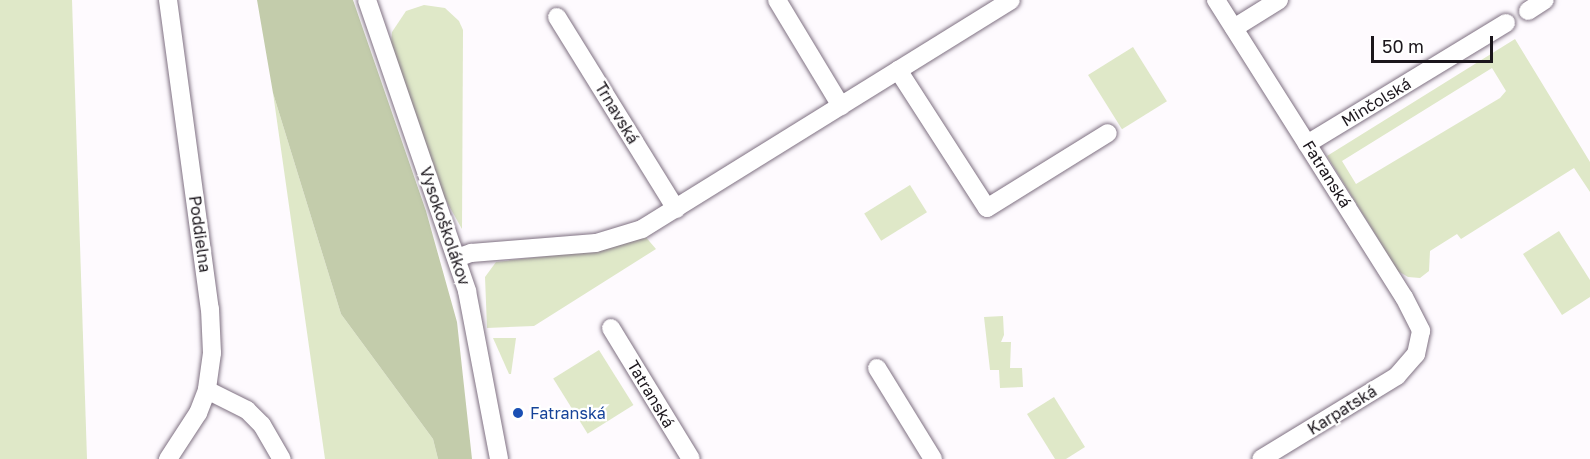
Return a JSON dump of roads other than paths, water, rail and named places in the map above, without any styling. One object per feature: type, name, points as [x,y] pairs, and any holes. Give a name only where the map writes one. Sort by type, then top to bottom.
[{"type":"street","name":"Poddielna","points":[[168,0],[210,309],[212,353],[207,390],[198,413],[168,459]]},
{"type":"street","name":"Vysokoškolákov","points":[[367,0],[457,258],[476,334],[499,459]]},
{"type":"street","points":[[777,0],[841,106]]},
{"type":"street","points":[[457,258],[471,253],[619,238],[676,209],[1011,0]]},
{"type":"street","name":"Fatranská","points":[[1216,0],[1417,318],[1420,331],[1416,354]]},
{"type":"street","points":[[1234,28],[1279,0]]},
{"type":"street","points":[[1528,11],[1545,0]]},
{"type":"street","name":"Trnavská","points":[[557,17],[676,209]]},
{"type":"street","name":"Minčolská","points":[[1307,144],[1506,23]]},
{"type":"street","points":[[898,70],[987,208],[1108,133]]},
{"type":"street","name":"Tatranská","points":[[611,328],[691,459]]},
{"type":"street","name":"Karpatská","points":[[1261,459],[1396,376],[1416,354]]},
{"type":"street","points":[[877,368],[933,459]]},
{"type":"street","points":[[207,390],[247,410],[262,424],[282,459]]},
{"type":"place","name":"Fatranská","points":[[518,413]]}]
